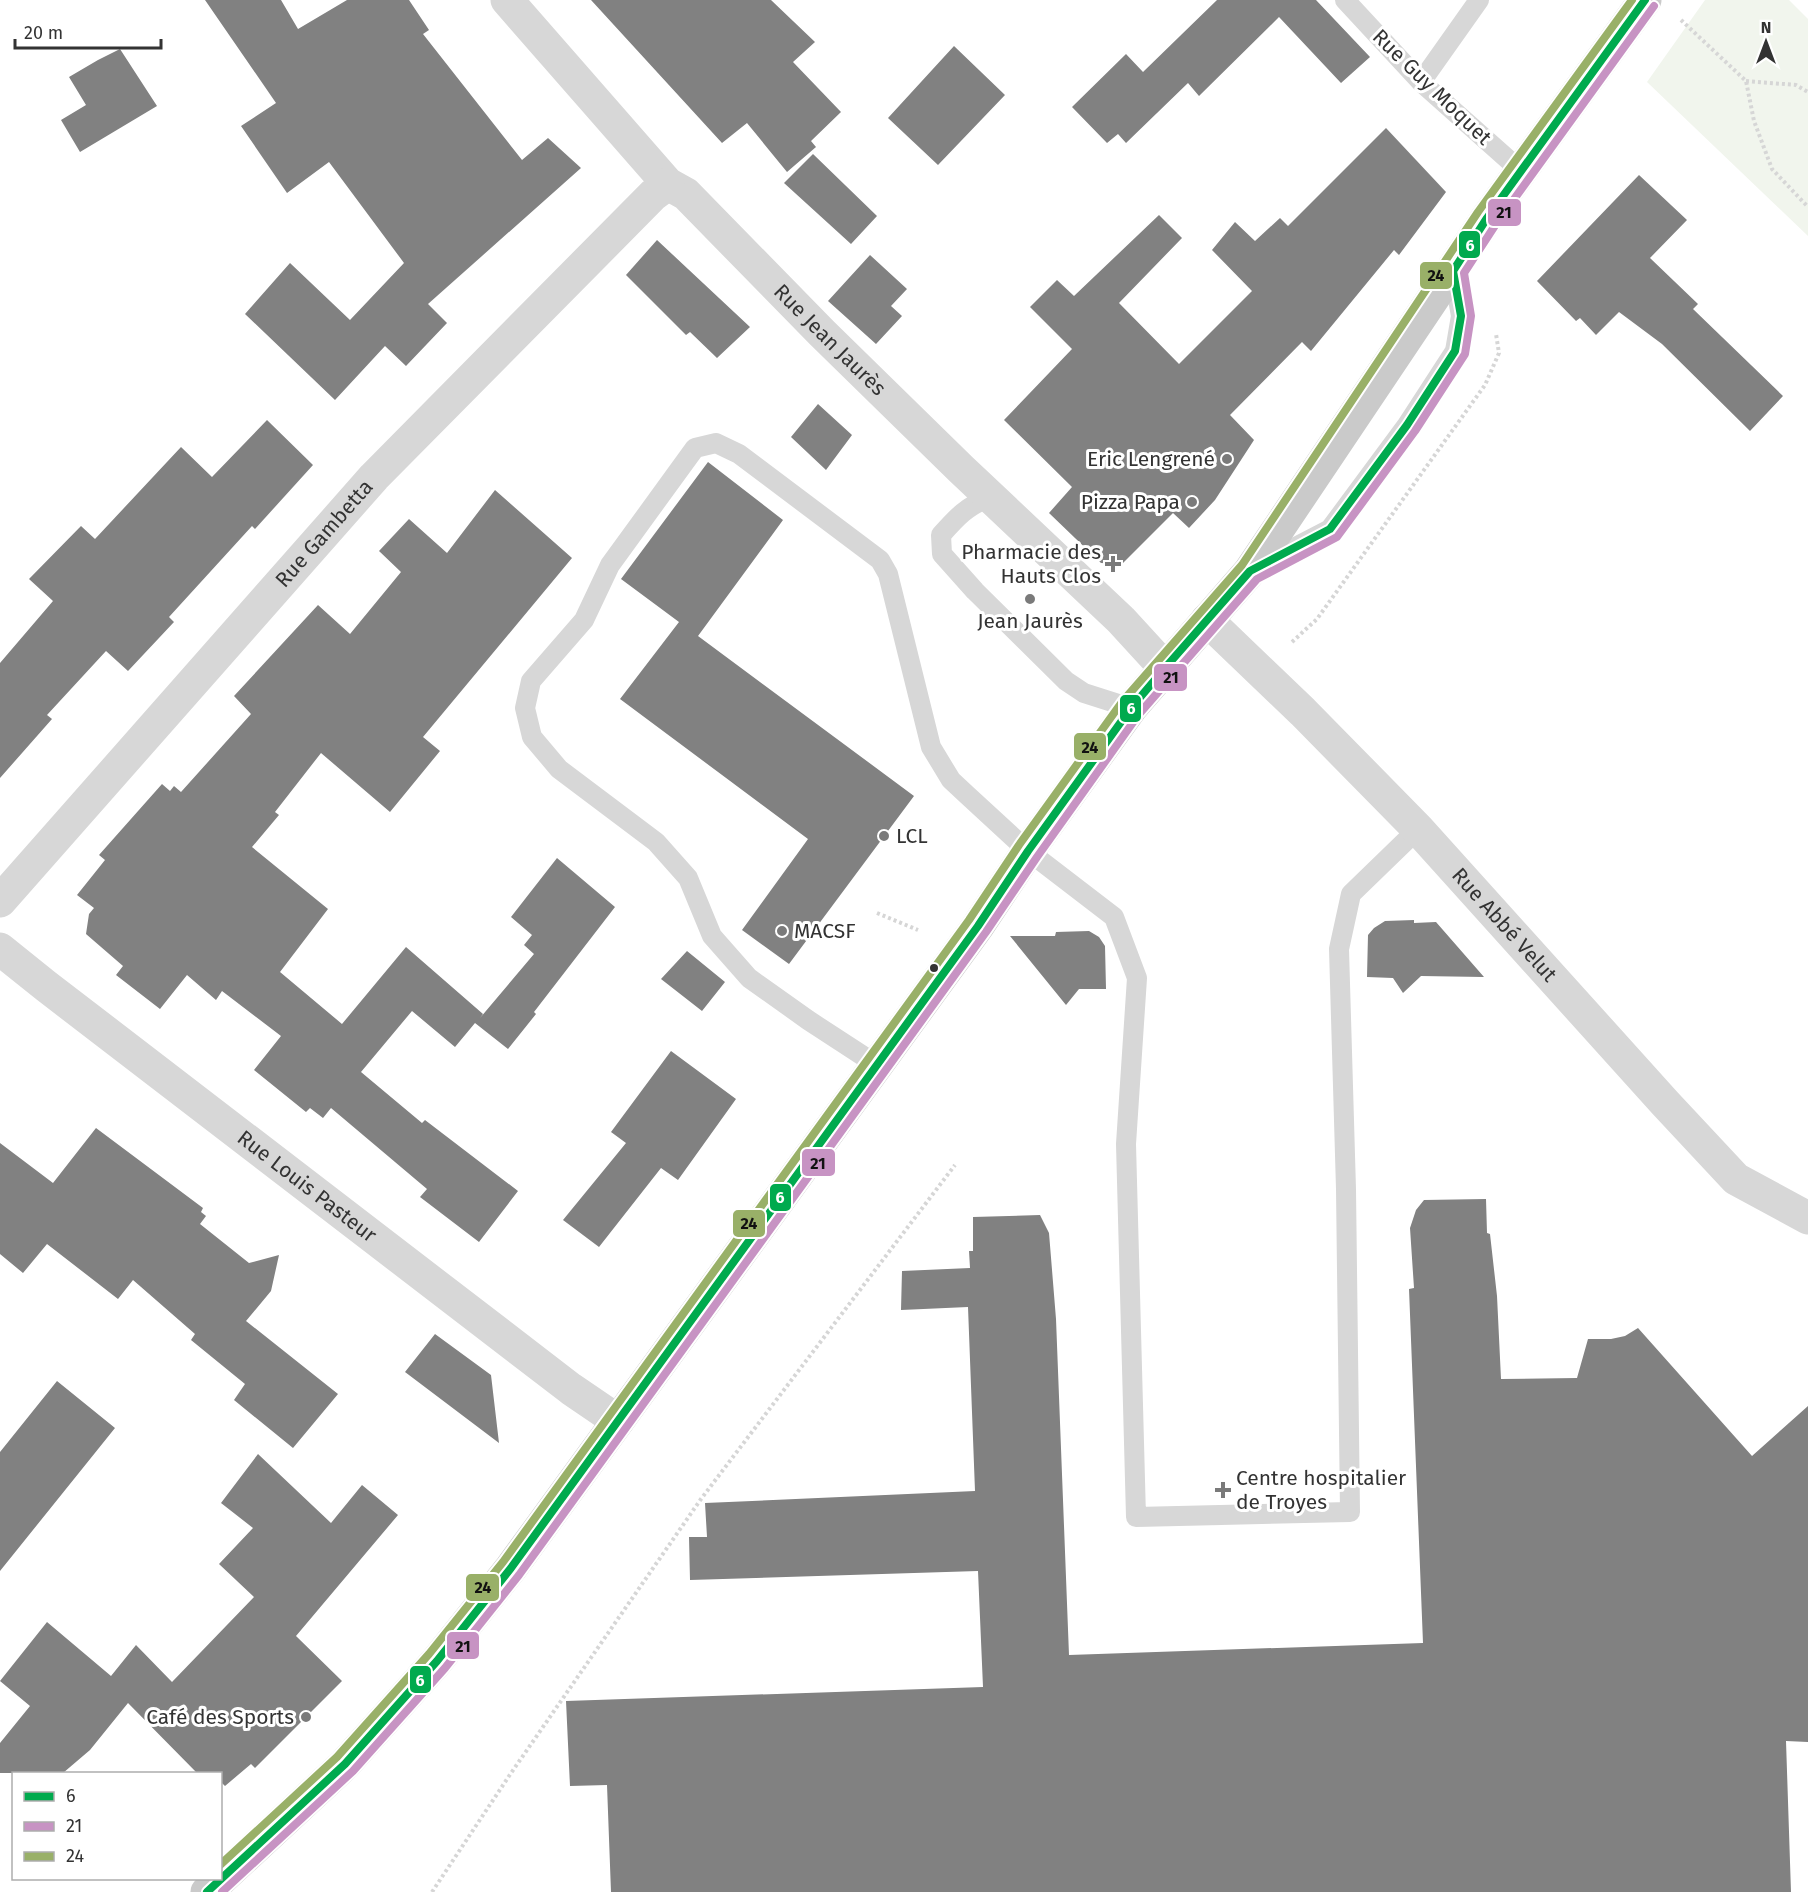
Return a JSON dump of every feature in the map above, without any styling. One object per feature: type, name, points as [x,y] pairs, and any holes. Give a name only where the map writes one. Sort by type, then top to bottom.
[{"type":"main road","points":[[222,1878],[345,1764],[437,1662],[511,1568],[978,926],[1028,851],[1131,708],[1250,571],[1487,218],[1645,0]]},
{"type":"main road","points":[[207,1892],[220,1880]]},
{"type":"street","name":"Rue Jean Jaurès","points":[[507,0],[668,184],[686,194],[822,333],[990,497],[1121,620],[1165,668]]},
{"type":"street","name":"Rue Gambetta","points":[[0,901],[374,477],[653,195],[668,184]]},
{"type":"street","name":"Rue Abbé Velut","points":[[1207,620],[1418,829],[1736,1179],[1808,1218]]},
{"type":"street","name":"Rue Louis Pasteur","points":[[0,949],[55,994],[561,1382],[618,1421]]},
{"type":"lane","name":"Rue Guy Moquet","points":[[1345,0],[1421,82],[1521,171]]},
{"type":"lane","points":[[1421,82],[1479,0]]},
{"type":"lane","points":[[1250,571],[1330,529],[1407,425],[1455,351],[1461,316],[1453,271]]},
{"type":"lane","points":[[877,1065],[748,978],[712,936],[688,878],[656,842],[559,769],[532,737],[525,708],[531,681],[584,620],[610,565],[695,448],[716,442],[739,454],[880,560],[888,574],[931,747],[951,780],[1028,851],[1114,917],[1137,978],[1126,1144],[1136,1517],[1350,1512],[1346,1189],[1339,949],[1351,894],[1418,829]]},
{"type":"lane","points":[[990,497],[969,507],[957,516],[941,535],[942,554],[975,591],[1066,681],[1084,693],[1131,708]]},
{"type":"path","points":[[1677,16],[1746,81],[1754,121],[1772,169],[1808,207]]},
{"type":"path","points":[[1746,81],[1796,85],[1808,92]]},
{"type":"path","points":[[877,913],[918,930]]},
{"type":"path","points":[[432,1892],[509,1776],[701,1499],[955,1166]]},
{"type":"shaded area","points":[[1705,0],[1789,0],[1808,19],[1808,236],[1647,82]]},
{"type":"building","points":[[205,0],[281,0],[298,29],[347,0],[409,0],[429,30],[423,34],[522,160],[548,138],[581,168],[428,304],[447,323],[406,366],[385,346],[335,400],[245,314],[290,263],[350,320],[404,263],[329,162],[287,193],[241,126],[276,103]]},
{"type":"building","points":[[591,0],[771,0],[815,42],[793,62],[841,112],[811,141],[816,147],[787,172],[747,123],[722,143]]},
{"type":"building","points":[[1217,0],[1316,0],[1370,57],[1341,83],[1279,17],[1199,96],[1188,83],[1126,143],[1118,134],[1107,143],[1072,107],[1126,54],[1143,72]]},
{"type":"building","points":[[954,46],[1005,95],[938,165],[888,118]]},
{"type":"building","points":[[120,49],[157,106],[80,152],[61,120],[86,105],[69,77]]},
{"type":"building","points":[[1386,128],[1446,192],[1399,255],[1394,250],[1311,351],[1302,342],[1230,415],[1254,440],[1215,500],[1189,528],[1173,513],[1122,564],[1101,563],[1049,513],[1072,487],[1004,420],[1072,349],[1030,307],[1057,280],[1074,296],[1159,215],[1182,238],[1119,303],[1179,364],[1252,291],[1212,250],[1235,222],[1255,241],[1280,218],[1288,226]]},
{"type":"building","points":[[813,154],[877,216],[851,244],[784,183]]},
{"type":"building","points":[[1639,175],[1687,220],[1650,258],[1698,304],[1693,309],[1783,396],[1750,431],[1662,344],[1619,312],[1596,335],[1580,318],[1576,321],[1537,281]]},
{"type":"building","points":[[657,240],[750,327],[717,358],[690,332],[686,335],[626,275]]},
{"type":"building","points":[[870,255],[907,289],[891,306],[902,316],[876,344],[828,301]]},
{"type":"building","points":[[818,404],[852,435],[826,470],[791,437]]},
{"type":"building","points":[[267,420],[313,465],[255,529],[252,526],[169,617],[174,622],[128,671],[106,651],[47,715],[52,719],[0,778],[0,663],[53,601],[29,579],[81,526],[95,539],[181,447],[212,477]]},
{"type":"building","points":[[708,462],[783,520],[698,636],[914,796],[789,964],[742,930],[808,839],[620,699],[679,622],[621,579]]},
{"type":"building","points":[[495,490],[572,558],[423,737],[440,751],[390,812],[321,753],[275,812],[279,815],[252,847],[328,909],[280,972],[342,1024],[406,947],[483,1014],[480,1018],[534,954],[524,945],[532,935],[511,917],[557,858],[615,907],[508,1049],[475,1023],[455,1047],[412,1011],[361,1072],[422,1123],[425,1120],[518,1191],[479,1242],[420,1197],[427,1189],[331,1108],[323,1118],[310,1108],[306,1112],[254,1070],[281,1036],[222,991],[216,1000],[187,975],[160,1009],[116,975],[123,966],[86,934],[89,914],[94,908],[77,895],[105,860],[99,855],[162,784],[170,791],[174,786],[181,792],[251,714],[234,696],[318,605],[350,634],[401,572],[379,551],[409,519],[447,553]]},
{"type":"building","points":[[1414,920],[1414,923],[1436,922],[1484,977],[1421,976],[1403,993],[1393,978],[1367,977],[1368,935],[1385,921]]},
{"type":"building","points":[[1089,931],[1099,937],[1105,946],[1106,989],[1079,989],[1066,1005],[1010,936],[1055,936],[1056,932]]},
{"type":"building","points":[[687,951],[725,982],[702,1011],[661,979]]},
{"type":"building","points":[[671,1051],[736,1099],[678,1180],[661,1168],[599,1247],[563,1220],[626,1143],[611,1132]]},
{"type":"building","points":[[96,1128],[203,1208],[201,1212],[206,1216],[200,1224],[249,1263],[279,1255],[271,1291],[246,1321],[338,1394],[293,1448],[234,1400],[245,1384],[191,1340],[195,1334],[133,1280],[118,1299],[47,1244],[23,1273],[0,1254],[0,1143],[53,1183]]},
{"type":"building","points":[[1486,1199],[1487,1233],[1490,1234],[1497,1296],[1501,1379],[1577,1378],[1588,1339],[1611,1339],[1625,1336],[1638,1328],[1752,1456],[1808,1406],[1808,1742],[1786,1741],[1791,1892],[611,1892],[607,1785],[570,1786],[566,1701],[983,1687],[978,1571],[690,1580],[689,1537],[707,1537],[705,1503],[975,1491],[968,1307],[901,1310],[902,1271],[970,1268],[969,1251],[973,1251],[973,1217],[1040,1215],[1049,1233],[1056,1319],[1069,1655],[1423,1643],[1409,1289],[1414,1288],[1410,1228],[1416,1210],[1424,1200]]},
{"type":"building","points":[[435,1334],[491,1375],[499,1443],[405,1372]]},
{"type":"building","points":[[57,1381],[115,1428],[0,1571],[0,1452]]},
{"type":"building","points":[[258,1454],[331,1523],[362,1485],[398,1515],[296,1636],[342,1681],[255,1768],[251,1764],[225,1786],[222,1783],[222,1772],[196,1772],[128,1703],[90,1750],[64,1772],[0,1773],[0,1743],[30,1706],[0,1681],[47,1622],[111,1676],[136,1645],[172,1682],[254,1597],[219,1564],[253,1528],[221,1503]]},
{"type":"transit line","name":"24","points":[[222,1863],[337,1757],[429,1654],[503,1562],[969,920],[1019,845],[1122,702],[1242,565],[1478,212],[1632,0]]},
{"type":"transit line","name":"6","points":[[222,1878],[345,1764],[437,1661],[511,1568],[978,926],[1028,851],[1131,708],[1250,571],[1330,529],[1407,425],[1455,351],[1461,316],[1453,271],[1487,218],[1645,0]]},
{"type":"transit line","name":"21","points":[[222,1892],[353,1771],[445,1668],[519,1575],[986,932],[1139,714],[1257,579],[1337,537],[1415,431],[1465,354],[1471,316],[1464,273],[1496,224],[1654,6]]},
{"type":"transit line","name":"6","points":[[207,1892],[220,1880]]},
{"type":"place","name":"Eric Lengrené","points":[[1227,459]]},
{"type":"place","name":"Pizza Papa","points":[[1192,502]]},
{"type":"place","name":"Pharmacie des Hauts Clos","points":[[1113,564]]},
{"type":"place","name":"Jean Jaurès","points":[[1030,599]]},
{"type":"place","name":"LCL","points":[[884,836]]},
{"type":"place","name":"MACSF","points":[[782,931]]},
{"type":"place","name":"Centre hospitalier de Troyes","points":[[1223,1490]]},
{"type":"place","name":"Café des Sports","points":[[306,1717]]}]
